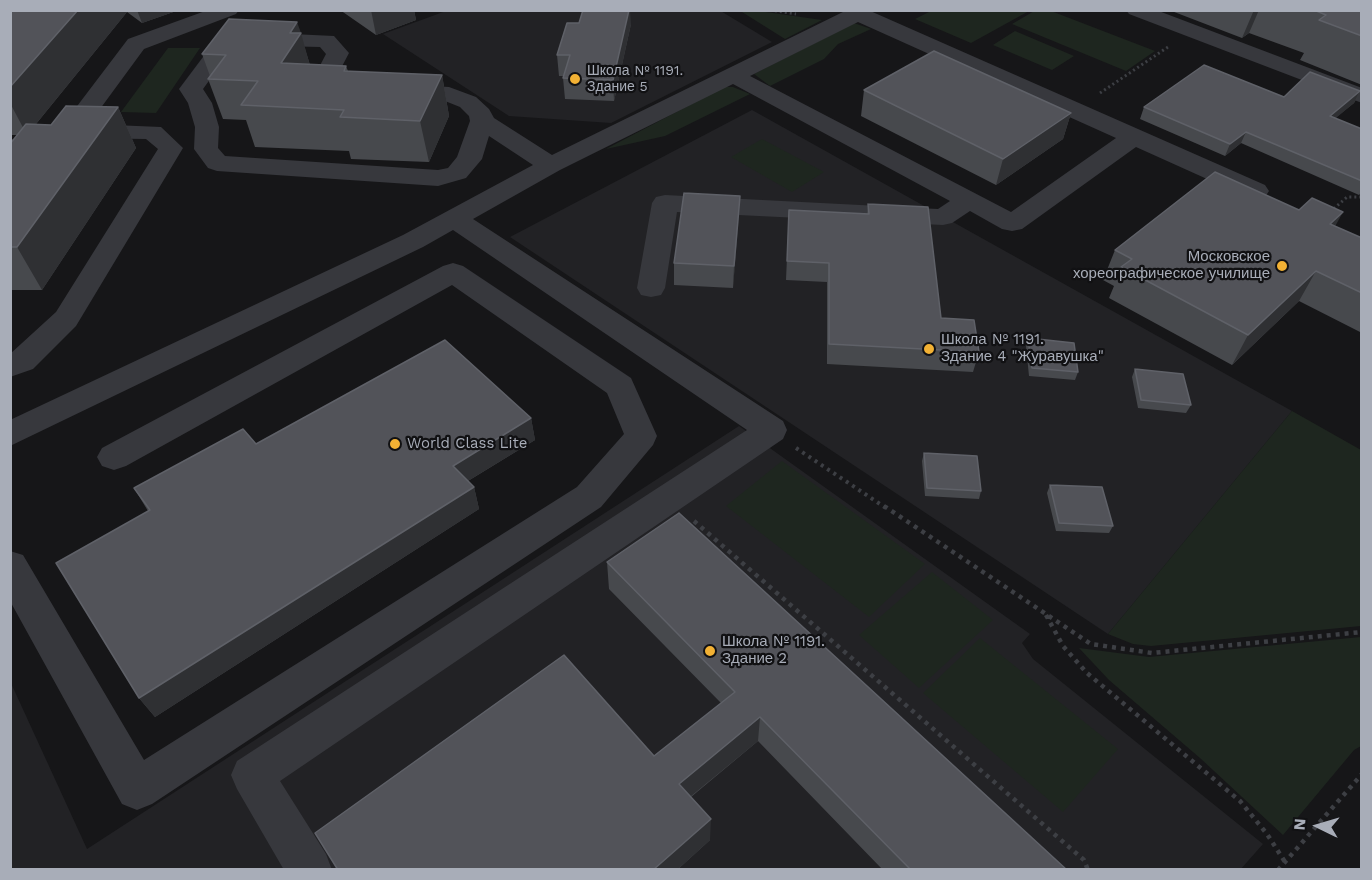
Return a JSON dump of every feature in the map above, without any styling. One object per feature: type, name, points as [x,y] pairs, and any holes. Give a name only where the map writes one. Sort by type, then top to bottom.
[{"type":"lane","points":[[71,131],[136,44],[229,10]]},
{"type":"lane","points":[[1136,10],[1362,96]]},
{"type":"lane","points":[[10,434],[413,241],[551,165],[857,12],[1274,199]]},
{"type":"lane","points":[[482,121],[469,159],[457,172],[438,178],[217,163],[206,148],[207,127],[200,103],[191,89],[229,38],[326,41],[338,53],[325,77],[335,86],[449,94],[468,102],[481,114],[482,121],[551,165]]},
{"type":"lane","points":[[732,75],[1012,223],[1133,137]]},
{"type":"lane","points":[[10,174],[22,146],[71,131],[152,132],[171,148],[66,319],[22,361],[10,366]]},
{"type":"lane","points":[[651,288],[664,203],[943,217],[969,200]]},
{"type":"lane","points":[[310,870],[252,775],[771,430],[455,219]]},
{"type":"lane","points":[[10,566],[136,789],[589,498],[641,436],[620,386],[453,272],[413,241]]},
{"type":"lane","points":[[114,457],[453,272]]},
{"type":"path","points":[[1074,111],[1169,46],[1202,36]]},
{"type":"path","points":[[1330,213],[1347,197],[1362,197]]},
{"type":"path","points":[[771,430],[1091,644],[1152,653],[1362,632]]},
{"type":"path","points":[[668,498],[1084,860],[1088,870]]},
{"type":"path","points":[[1045,614],[1063,646],[1087,673],[1240,801],[1257,820],[1285,862]]},
{"type":"path","points":[[1278,870],[1362,774]]},
{"type":"shaded area","name":"Школа № 1191. Здание 5","points":[[719,10],[772,42],[611,123],[509,116],[383,34],[446,11]]},
{"type":"shaded area","points":[[745,10],[822,20],[785,39],[742,12]]},
{"type":"shaded area","points":[[1036,10],[1051,11],[1155,51],[1126,71],[1012,24]]},
{"type":"shaded area","points":[[931,11],[1029,11],[971,43],[915,19]]},
{"type":"shaded area","points":[[854,23],[871,29],[838,44],[824,59],[770,86],[754,74]]},
{"type":"shaded area","points":[[1015,31],[1074,56],[1052,70],[993,45]]},
{"type":"shaded area","points":[[168,48],[200,48],[156,113],[121,112]]},
{"type":"shaded area","points":[[724,87],[733,87],[750,94],[665,136],[606,149]]},
{"type":"shaded area","name":"Школа № 1191. Здание 4 \"Журавушка\"","points":[[752,110],[1292,411],[1108,634],[510,237]]},
{"type":"shaded area","points":[[762,139],[824,172],[792,192],[731,157]]},
{"type":"shaded area","points":[[1292,411],[1361,450],[1361,626],[1151,646],[1133,644],[1108,634]]},
{"type":"shaded area","name":"Школа № 1191. Здание 2","points":[[739,426],[1030,634],[1022,643],[1033,659],[1263,844],[1240,870],[11,869],[10,681],[87,849]]},
{"type":"shaded area","points":[[782,461],[925,564],[869,617],[726,506]]},
{"type":"shaded area","points":[[932,572],[993,620],[919,688],[859,635]]},
{"type":"shaded area","points":[[1361,637],[1361,746],[1354,750],[1283,835],[1200,758],[1109,680],[1079,648],[1149,657]]},
{"type":"shaded area","points":[[980,638],[1118,749],[1063,812],[923,693]]},
{"type":"building","points":[[12,10],[78,10],[10,87],[10,12]]},
{"type":"building","points":[[583,10],[629,10],[613,80],[563,78],[570,55],[557,55],[567,23],[579,23]]},
{"type":"building","points":[[1314,10],[1362,10],[1362,36],[1319,20],[1326,15]]},
{"type":"building","points":[[229,19],[297,22],[290,33],[301,33],[281,63],[346,66],[344,71],[442,75],[420,121],[340,117],[344,110],[241,105],[258,81],[208,79],[226,55],[202,54]]},
{"type":"building","points":[[934,51],[1071,113],[1003,159],[864,90]]},
{"type":"building","points":[[1204,65],[1284,97],[1310,72],[1360,91],[1330,116],[1362,129],[1362,181],[1246,132],[1230,144],[1144,107]]},
{"type":"building","points":[[66,106],[118,107],[17,247],[10,247],[10,144],[26,124],[51,125]]},
{"type":"building","points":[[1215,172],[1299,210],[1312,198],[1343,212],[1330,224],[1362,238],[1362,293],[1316,271],[1248,335],[1121,267],[1132,259],[1115,250]]},
{"type":"building","points":[[684,193],[740,196],[734,266],[674,263]]},
{"type":"building","points":[[868,204],[928,207],[941,318],[974,320],[979,352],[829,344],[829,263],[787,261],[789,210],[869,214]]},
{"type":"building","points":[[1028,338],[1074,343],[1078,372],[1032,368]]},
{"type":"building","points":[[445,340],[531,418],[453,466],[474,487],[139,698],[56,563],[150,510],[134,488],[243,429],[256,444]]},
{"type":"building","points":[[1135,369],[1183,374],[1191,405],[1141,400]]},
{"type":"building","points":[[924,453],[977,456],[981,491],[927,488]]},
{"type":"building","points":[[1050,485],[1102,487],[1113,526],[1059,523]]},
{"type":"building","points":[[679,513],[1067,870],[911,870],[760,717],[679,784],[711,819],[653,870],[338,870],[315,833],[564,655],[654,756],[735,692],[607,562]]},
{"type":"place","name":"Школа № 1191. Здание 5","points":[[575,79]]},
{"type":"place","name":"Московское хореографическое училище","points":[[1282,266]]},
{"type":"place","name":"Школа № 1191. Здание 4 \"Журавушка\"","points":[[929,349]]},
{"type":"place","name":"World Class Lite","points":[[395,444]]},
{"type":"place","name":"Школа № 1191. Здание 2","points":[[710,651]]}]
